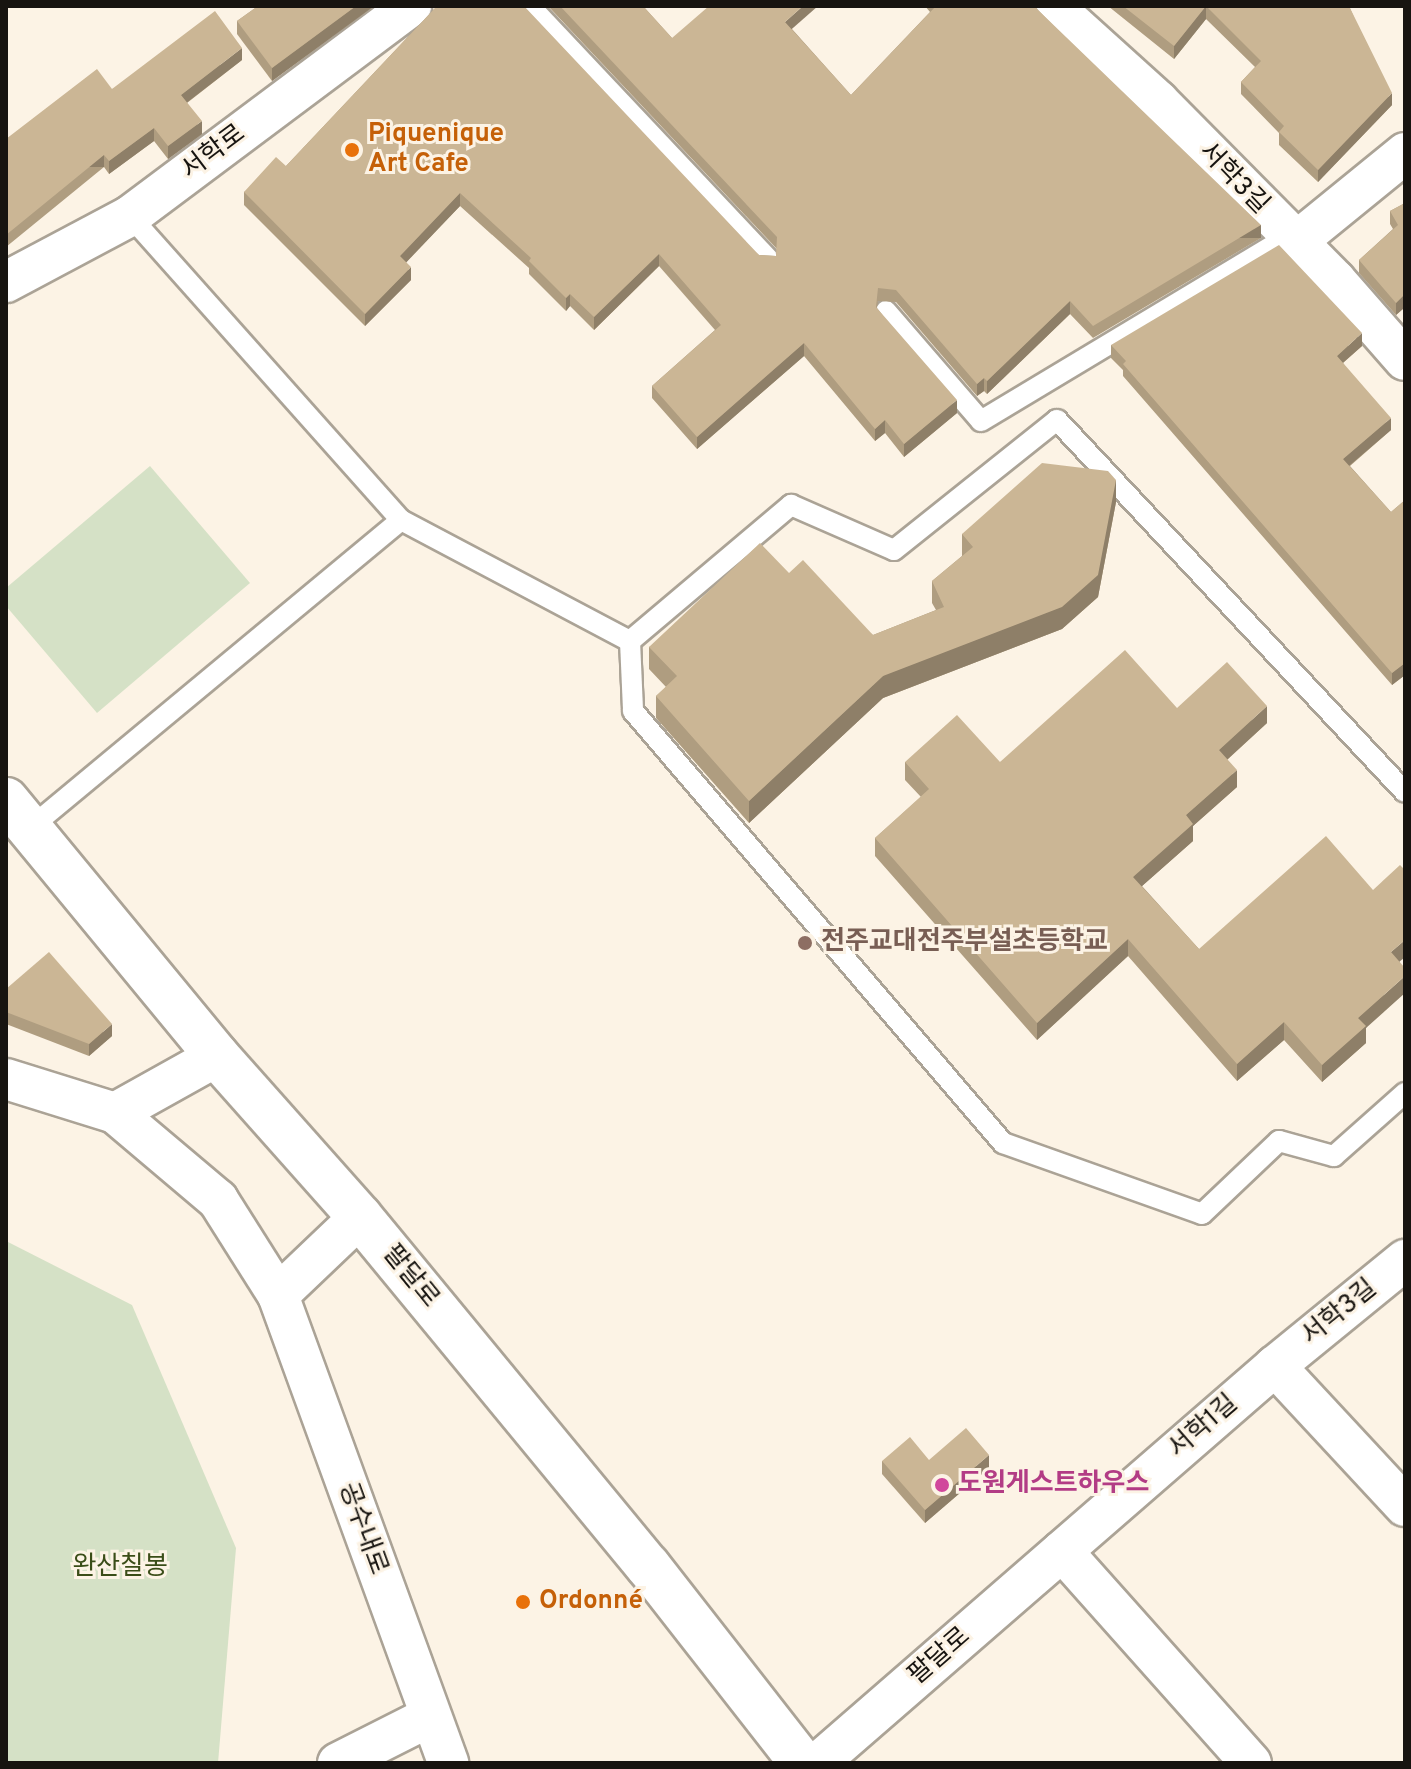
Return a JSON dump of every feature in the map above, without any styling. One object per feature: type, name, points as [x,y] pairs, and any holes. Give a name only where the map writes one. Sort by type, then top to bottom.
[{"type":"street","name":"서학로","points":[[6,282],[130,216],[411,6]]},
{"type":"street","name":"서학3길","points":[[1062,8],[1293,239],[1405,360]]},
{"type":"street","points":[[1293,239],[1405,153]]},
{"type":"street","name":"팔달로","points":[[18,814],[217,1056],[360,1217],[648,1566],[802,1763]]},
{"type":"street","points":[[115,1113],[217,1056]]},
{"type":"street","name":"공수내로","points":[[6,1079],[115,1113],[218,1200],[278,1295],[448,1763]]},
{"type":"street","points":[[278,1295],[360,1217]]},
{"type":"street","name":"서학3길","points":[[1275,1366],[1405,1260]]},
{"type":"street","points":[[1275,1366],[1405,1506]]},
{"type":"street","name":"서학1길","points":[[1062,1551],[1275,1366]]},
{"type":"street","points":[[1062,1551],[1251,1763]]},
{"type":"street","name":"팔달로","points":[[818,1763],[1062,1551]]},
{"type":"street","points":[[338,1763],[429,1717]]},
{"type":"lane","points":[[530,6],[768,259]]},
{"type":"lane","points":[[130,216],[401,520],[630,641]]},
{"type":"lane","points":[[886,311],[981,421],[1293,239]]},
{"type":"lane","points":[[630,641],[791,505],[894,550],[1057,420],[1405,792]]},
{"type":"lane","points":[[18,814],[401,520]]},
{"type":"lane","points":[[630,641],[633,711],[1003,1143],[1202,1214],[1279,1141],[1334,1156],[1405,1093]]},
{"type":"green space","points":[[150,466],[250,583],[97,713],[6,606],[6,588]]},
{"type":"green space","name":"완산칠봉","points":[[6,1241],[132,1305],[236,1548],[218,1763],[6,1763]]},
{"type":"building","points":[[258,6],[356,6],[272,68],[237,21]]},
{"type":"building","points":[[437,6],[524,6],[759,255],[776,256],[777,237],[560,6],[643,6],[672,38],[709,6],[803,6],[785,22],[851,95],[936,6],[1035,6],[1261,225],[1093,326],[1070,301],[987,381],[984,378],[977,384],[896,290],[878,288],[876,307],[957,400],[904,444],[885,420],[875,429],[804,343],[697,437],[652,386],[721,325],[659,254],[594,317],[570,294],[566,298],[529,261],[531,258],[460,193],[400,256],[411,267],[365,314],[244,192],[276,157],[286,166]]},
{"type":"building","points":[[1123,6],[1206,6],[1174,46]]},
{"type":"building","points":[[1206,6],[1349,6],[1392,93],[1318,170],[1279,132],[1284,126],[1241,82],[1261,61]]},
{"type":"building","points":[[215,11],[242,48],[181,95],[202,121],[168,146],[154,128],[109,161],[104,155],[6,235],[6,139],[97,69],[112,89]]},
{"type":"building","points":[[1405,203],[1405,296],[1396,303],[1359,260],[1398,225],[1390,211]]},
{"type":"building","points":[[1279,245],[1362,333],[1337,356],[1391,418],[1343,459],[1391,512],[1405,500],[1405,663],[1392,673],[1123,364],[1126,361],[1111,345]]},
{"type":"building","points":[[1042,463],[1108,471],[1116,480],[1098,575],[1062,607],[883,676],[749,801],[656,696],[677,676],[649,647],[760,543],[789,573],[803,560],[873,635],[944,607],[932,581],[973,547],[962,534]]},
{"type":"building","points":[[1125,650],[1177,708],[1227,662],[1267,706],[1219,750],[1237,770],[1186,815],[1193,824],[1133,877],[1199,949],[1326,836],[1373,890],[1400,865],[1405,870],[1405,940],[1391,952],[1405,968],[1405,976],[1358,1018],[1366,1026],[1322,1065],[1284,1022],[1237,1064],[1128,939],[1037,1023],[875,838],[929,789],[905,762],[957,715],[1000,762]]},
{"type":"building","points":[[49,952],[112,1024],[89,1044],[6,1012],[6,989]]},
{"type":"building","points":[[966,1428],[989,1455],[925,1510],[882,1461],[910,1437],[929,1460]]},
{"type":"place","name":"Piquenique Art Cafe","points":[[352,150]]},
{"type":"place","name":"전주교대전주부설초등학교","points":[[805,943]]},
{"type":"place","name":"도원게스트하우스","points":[[942,1485]]},
{"type":"place","name":"Ordonné","points":[[523,1602]]}]
